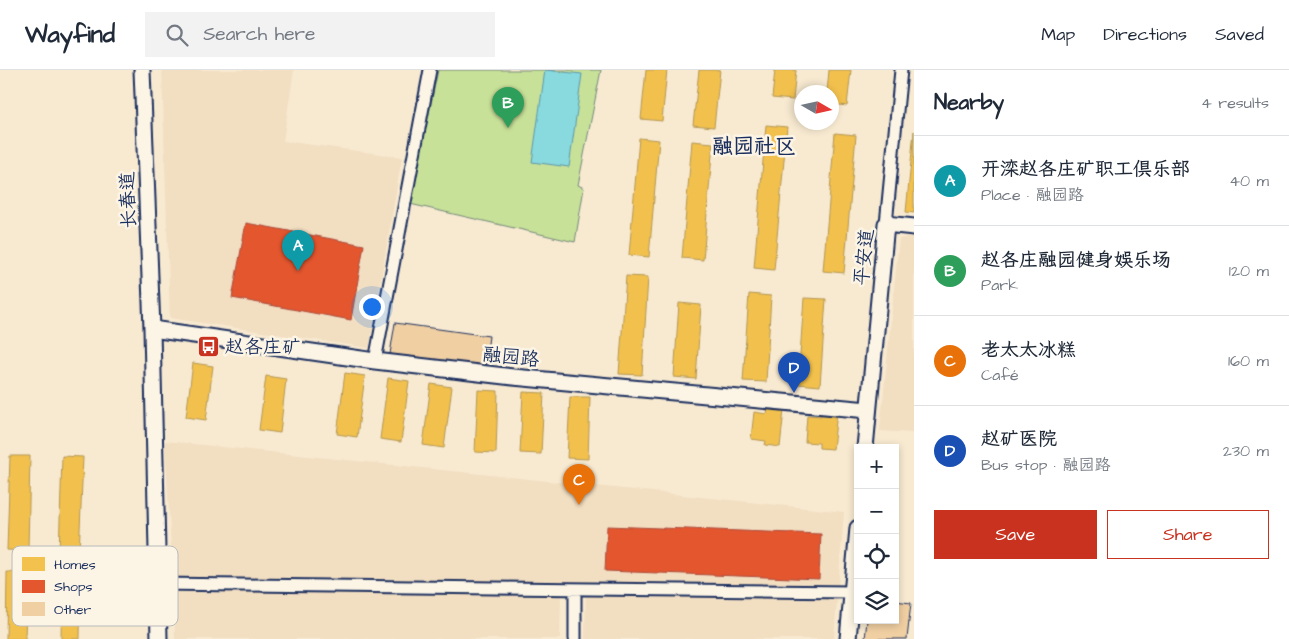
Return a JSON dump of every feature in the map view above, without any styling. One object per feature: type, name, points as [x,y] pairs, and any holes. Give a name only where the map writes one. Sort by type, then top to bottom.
[{"type":"street","name":"长春道","points":[[142,70],[152,329],[157,546]]},
{"type":"street","points":[[375,361],[430,70]]},
{"type":"street","name":"平安道","points":[[865,444],[901,70]]},
{"type":"street","points":[[886,224],[914,227]]},
{"type":"street","name":"融园路","points":[[152,329],[375,361],[513,377],[868,410]]},
{"type":"street","points":[[848,639],[857,534]]},
{"type":"street","points":[[178,584],[852,592]]},
{"type":"street","points":[[574,639],[575,589]]},
{"type":"street","name":"长春道","points":[[159,626],[159,639]]},
{"type":"shaded area","points":[[162,70],[294,70],[283,141],[402,157],[369,348],[170,318]]},
{"type":"shaded area","points":[[914,235],[914,433],[880,431],[899,239]]},
{"type":"shaded area","points":[[165,441],[844,512],[834,639],[585,639],[586,589],[561,589],[560,639],[175,639],[175,626],[178,626],[178,546],[171,546]]},
{"type":"green space","points":[[438,70],[601,70],[578,185],[584,188],[575,242],[410,204]]},
{"type":"water","points":[[545,70],[582,74],[569,167],[532,162]]},
{"type":"building: Homes","points":[[646,70],[667,70],[662,121],[641,119]]},
{"type":"building: Homes","points":[[699,70],[720,70],[714,127],[693,125]]},
{"type":"building: Homes","points":[[775,70],[796,70],[793,100],[772,98]]},
{"type":"building: Homes","points":[[829,70],[851,70],[847,106],[839,105],[839,85],[828,85]]},
{"type":"building: Homes","points":[[766,125],[787,127],[774,270],[754,268]]},
{"type":"building: Homes","points":[[914,131],[914,213],[906,212]]},
{"type":"building: Homes","points":[[835,133],[856,135],[844,273],[823,271]]},
{"type":"building: Homes","points":[[639,138],[659,140],[649,257],[629,255]]},
{"type":"building: Homes","points":[[692,141],[713,143],[703,260],[682,258]]},
{"type":"building: Homes","points":[[626,276],[648,277],[642,375],[619,374]]},
{"type":"building: Homes","points":[[749,294],[771,296],[766,382],[743,381]]},
{"type":"building: Homes","points":[[804,298],[826,299],[820,386],[798,384]]},
{"type":"building: Homes","points":[[679,303],[701,305],[696,379],[674,377]]},
{"type":"building: Homes","points":[[193,363],[213,366],[206,420],[186,417]]},
{"type":"building: Homes","points":[[345,373],[365,376],[357,437],[337,434]]},
{"type":"building: Homes","points":[[266,376],[286,379],[280,433],[259,430]]},
{"type":"building: Homes","points":[[388,378],[409,381],[401,442],[380,439]]},
{"type":"building: Homes","points":[[431,384],[452,387],[444,448],[423,445]]},
{"type":"building: Homes","points":[[478,390],[498,391],[496,453],[475,452]]},
{"type":"building: Homes","points":[[523,392],[544,393],[541,454],[520,453]]},
{"type":"building: Homes","points":[[570,397],[590,397],[588,459],[567,458]]},
{"type":"building: Homes","points":[[768,408],[784,410],[780,447],[765,445],[766,441],[751,439],[754,412],[767,414]]},
{"type":"building: Homes","points":[[821,411],[837,412],[833,449],[819,448],[819,443],[805,442],[807,415],[821,416]]},
{"type":"building: Homes","points":[[10,456],[30,456],[28,546],[12,546],[12,550],[7,550]]},
{"type":"building: Homes","points":[[62,456],[83,457],[79,546],[59,546]]},
{"type":"building: Homes","points":[[7,572],[12,572],[12,626],[25,626],[25,639],[6,639]]},
{"type":"building: Homes","points":[[61,626],[80,626],[80,639],[61,639]]},
{"type":"building: Shops","points":[[246,223],[364,245],[351,320],[232,298]]},
{"type":"building: Shops","points":[[607,526],[821,534],[819,579],[605,571]]},
{"type":"building: Other","points":[[395,323],[489,336],[485,367],[390,354]]},
{"type":"building: Other","points":[[899,602],[911,603],[907,639],[865,639],[867,624],[899,624]]},
{"type":"place","name":"赵各庄融园健身娱乐场","points":[[508,128]]},
{"type":"place","name":"开滦赵各庄矿职工俱乐部","points":[[298,271]]},
{"type":"place","name":"赵各庄矿","points":[[209,346]]},
{"type":"place","name":"赵矿医院","points":[[794,393]]},
{"type":"place","name":"老太太冰糕","points":[[579,505]]},
{"type":"district","name":"融园社区","points":[[754,146]]}]
